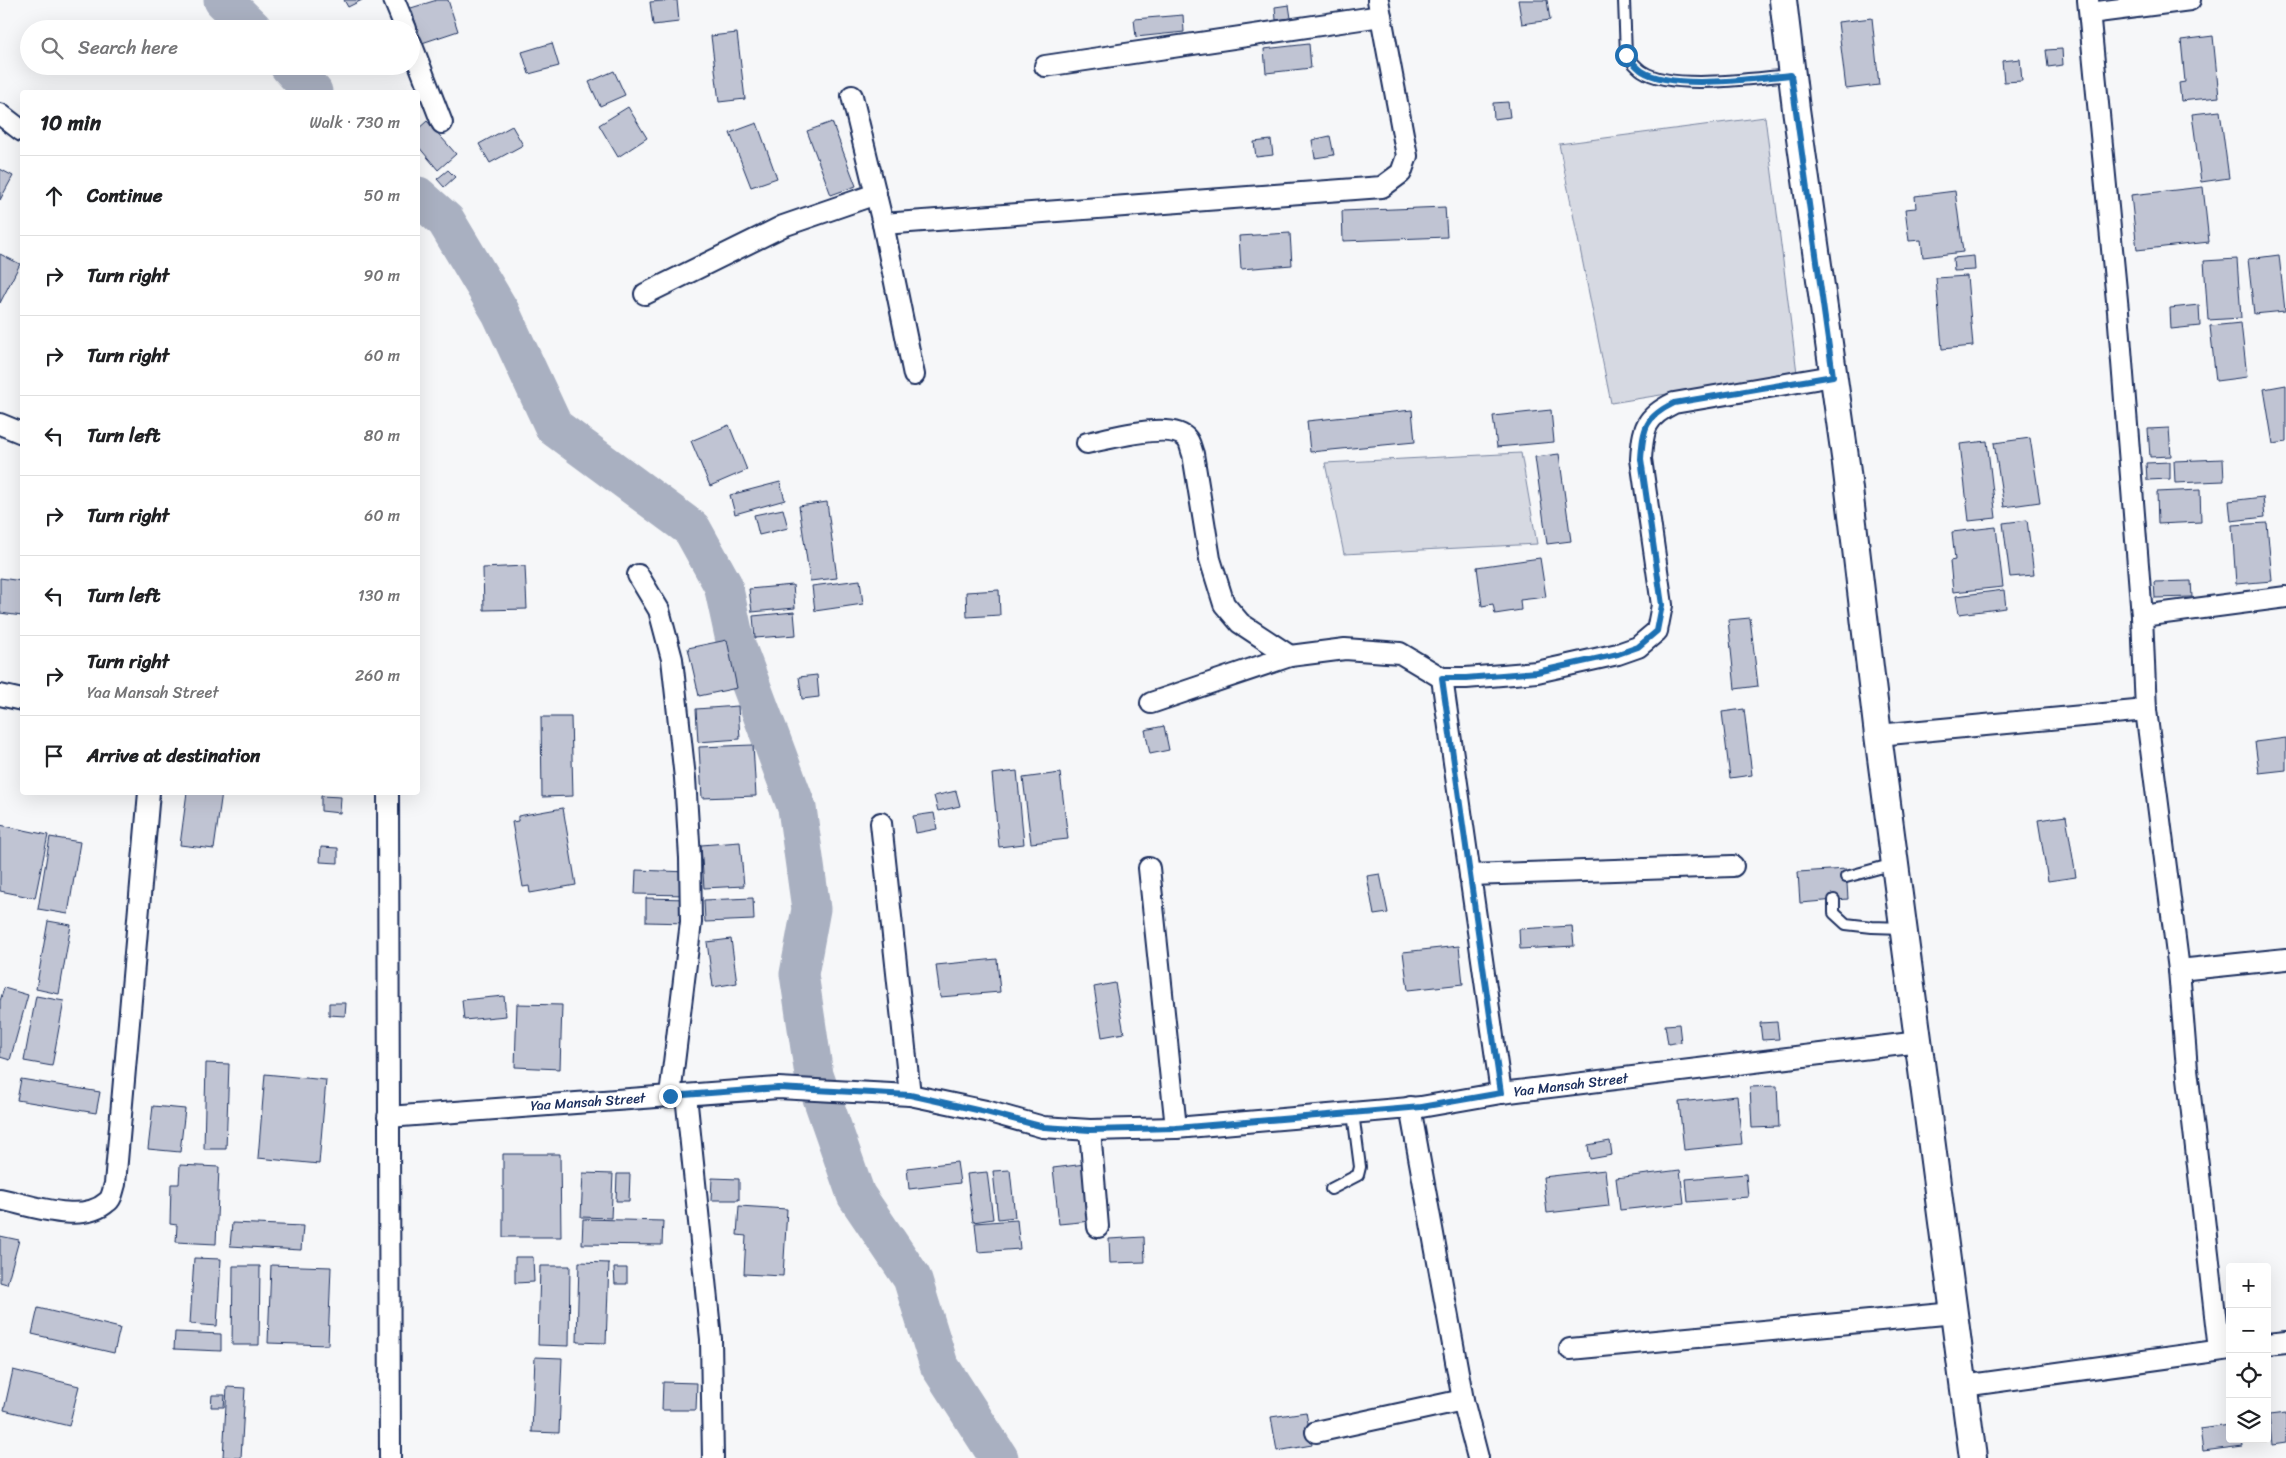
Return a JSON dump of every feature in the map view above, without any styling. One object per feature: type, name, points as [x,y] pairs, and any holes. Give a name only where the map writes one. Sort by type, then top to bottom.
[{"type":"street","points":[[394,0],[402,20]]},
{"type":"street","points":[[1783,0],[1791,75],[1833,376],[1973,1458]]},
{"type":"street","points":[[1963,1386],[2224,1350],[2187,1069],[2179,970],[2146,710],[2142,616],[2118,311],[2089,6],[2190,0]]},
{"type":"street","points":[[883,224],[1382,187],[1401,173],[1407,156],[1379,8],[1045,66]]},
{"type":"street","points":[[420,66],[442,123]]},
{"type":"street","points":[[852,96],[883,224],[914,375]]},
{"type":"street","points":[[0,114],[20,129]]},
{"type":"street","points":[[645,294],[783,226],[876,194]]},
{"type":"street","points":[[1151,703],[1290,656],[1345,649],[1400,653],[1442,678],[1466,678],[1537,672],[1618,654],[1638,647],[1657,631],[1662,605],[1641,459],[1642,439],[1650,418],[1674,403],[1833,376]]},
{"type":"street","points":[[0,424],[20,433]]},
{"type":"street","points":[[1087,443],[1162,430],[1179,433],[1188,439],[1193,454],[1210,559],[1224,604],[1240,623],[1290,656]]},
{"type":"street","points":[[638,575],[659,610],[672,658],[685,778],[692,922],[678,1096],[711,1339],[713,1458]]},
{"type":"street","points":[[2142,616],[2286,598]]},
{"type":"street","points":[[1442,678],[1501,1093]]},
{"type":"street","points":[[0,695],[20,700]]},
{"type":"street","points":[[1878,735],[2146,710]]},
{"type":"street","points":[[0,1199],[68,1213],[94,1211],[109,1201],[116,1175],[149,795]]},
{"type":"street","points":[[388,795],[390,1458]]},
{"type":"street","points":[[881,823],[910,1095]]},
{"type":"street","points":[[1470,875],[1733,866]]},
{"type":"street","points":[[1150,868],[1176,1128]]},
{"type":"street","points":[[2179,970],[2286,959]]},
{"type":"street","name":"Yaa Mansah Street","points":[[388,1117],[778,1088],[910,1095],[1044,1127],[1090,1130],[1176,1128],[1410,1108],[1501,1093],[1919,1042]]},
{"type":"street","points":[[1410,1108],[1463,1400],[1478,1458]]},
{"type":"street","points":[[1090,1130],[1098,1227]]},
{"type":"street","points":[[1570,1349],[1954,1313]]},
{"type":"street","points":[[2271,1344],[2286,1342]]},
{"type":"street","points":[[1316,1432],[1463,1400]]},
{"type":"lane","points":[[1624,0],[1626,55],[1642,71],[1666,80],[1696,82],[1791,75]]},
{"type":"lane","points":[[1846,877],[1895,864]]},
{"type":"lane","points":[[1834,900],[1834,913],[1846,924],[1872,928],[1904,928]]},
{"type":"lane","points":[[1331,1189],[1358,1175],[1360,1166],[1353,1113]]},
{"type":"shaded area","points":[[1765,117],[1797,373],[1611,403],[1559,144]]},
{"type":"shaded area","points":[[1521,453],[1537,544],[1344,554],[1325,463]]},
{"type":"building","points":[[344,0],[362,0],[348,7]]},
{"type":"building","points":[[437,0],[448,0],[458,31],[422,43],[420,20],[415,20],[411,8]]},
{"type":"building","points":[[677,0],[679,22],[653,25],[650,2]]},
{"type":"building","points":[[1518,0],[1547,0],[1550,20],[1522,24]]},
{"type":"building","points":[[1289,5],[1291,18],[1276,20],[1275,7]]},
{"type":"building","points":[[1183,15],[1184,32],[1136,37],[1134,19]]},
{"type":"building","points":[[1872,18],[1879,85],[1846,89],[1838,22]]},
{"type":"building","points":[[737,33],[745,99],[719,102],[711,36]]},
{"type":"building","points":[[2213,36],[2219,97],[2181,101],[2179,83],[2185,82],[2181,40]]},
{"type":"building","points":[[552,43],[559,66],[529,74],[522,52]]},
{"type":"building","points":[[1309,44],[1311,68],[1266,73],[1264,49]]},
{"type":"building","points":[[2062,49],[2063,65],[2048,67],[2046,50]]},
{"type":"building","points":[[2020,59],[2022,81],[2004,82],[2002,61]]},
{"type":"building","points":[[614,71],[625,95],[600,106],[589,82]]},
{"type":"building","points":[[1508,102],[1510,117],[1494,119],[1493,103]]},
{"type":"building","points":[[628,107],[647,138],[618,157],[599,125]]},
{"type":"building","points":[[2220,111],[2229,178],[2201,182],[2192,114]]},
{"type":"building","points":[[427,121],[456,154],[438,170],[420,148],[420,127]]},
{"type":"building","points":[[832,122],[856,186],[831,195],[807,131]]},
{"type":"building","points":[[757,123],[777,178],[751,187],[730,133]]},
{"type":"building","points":[[512,126],[523,145],[490,163],[479,144]]},
{"type":"building","points":[[1330,136],[1334,155],[1315,158],[1312,140]]},
{"type":"building","points":[[1271,140],[1273,155],[1256,157],[1254,142]]},
{"type":"building","points":[[0,169],[13,176],[0,200]]},
{"type":"building","points":[[448,170],[455,177],[444,187],[437,179]]},
{"type":"building","points":[[2203,187],[2209,242],[2137,250],[2131,195]]},
{"type":"building","points":[[1955,191],[1963,252],[1923,257],[1921,240],[1909,241],[1905,209],[1916,208],[1915,196]]},
{"type":"building","points":[[1445,207],[1447,237],[1343,241],[1342,211]]},
{"type":"building","points":[[1290,233],[1292,265],[1241,269],[1239,236]]},
{"type":"building","points":[[0,254],[20,264],[0,303]]},
{"type":"building","points":[[2279,255],[2285,311],[2254,314],[2248,259]]},
{"type":"building","points":[[1974,256],[1975,270],[1954,271],[1953,258]]},
{"type":"building","points":[[2237,259],[2241,318],[2208,320],[2204,261]]},
{"type":"building","points":[[1967,276],[1973,346],[1942,349],[1936,278]]},
{"type":"building","points":[[2199,305],[2200,326],[2171,329],[2170,308]]},
{"type":"building","points":[[2241,323],[2247,377],[2216,381],[2210,326]]},
{"type":"building","points":[[2286,385],[2286,442],[2273,444],[2264,389]]},
{"type":"building","points":[[1412,410],[1415,442],[1310,452],[1307,421]]},
{"type":"building","points":[[1551,410],[1554,442],[1497,447],[1493,416]]},
{"type":"building","points":[[729,425],[747,470],[710,486],[691,441]]},
{"type":"building","points":[[2169,428],[2171,456],[2150,457],[2148,429]]},
{"type":"building","points":[[2030,438],[2040,502],[2004,507],[1994,443]]},
{"type":"building","points":[[1987,441],[1996,518],[1969,521],[1960,444]]},
{"type":"building","points":[[1559,454],[1571,541],[1547,544],[1535,457]]},
{"type":"building","points":[[2223,459],[2224,481],[2175,483],[2174,461]]},
{"type":"building","points":[[2170,462],[2170,479],[2147,480],[2146,463]]},
{"type":"building","points":[[780,482],[785,500],[735,514],[730,495]]},
{"type":"building","points":[[2200,490],[2201,522],[2158,524],[2157,492]]},
{"type":"building","points":[[2263,497],[2265,517],[2231,521],[2229,501]]},
{"type":"building","points":[[827,502],[837,578],[810,581],[799,506]]},
{"type":"building","points":[[783,509],[788,528],[759,535],[754,515]]},
{"type":"building","points":[[2027,520],[2034,575],[2010,577],[2003,523]]},
{"type":"building","points":[[2267,523],[2272,581],[2236,584],[2232,525]]},
{"type":"building","points":[[1996,527],[2003,587],[1953,592],[1950,561],[1955,560],[1952,532]]},
{"type":"building","points":[[1540,558],[1546,597],[1520,600],[1521,610],[1495,614],[1493,604],[1482,606],[1477,567]]},
{"type":"building","points":[[525,566],[527,609],[484,610],[483,568]]},
{"type":"building","points":[[0,578],[20,581],[20,616],[0,613]]},
{"type":"building","points":[[860,580],[863,604],[815,611],[812,586]]},
{"type":"building","points":[[2191,581],[2192,597],[2155,598],[2154,582]]},
{"type":"building","points":[[793,585],[795,608],[752,612],[749,589]]},
{"type":"building","points":[[999,590],[1000,615],[967,617],[966,592]]},
{"type":"building","points":[[2004,590],[2006,608],[1959,614],[1956,596]]},
{"type":"building","points":[[794,612],[796,635],[755,638],[753,616]]},
{"type":"building","points":[[1750,618],[1758,686],[1735,689],[1728,620]]},
{"type":"building","points":[[727,640],[737,688],[699,696],[688,648]]},
{"type":"building","points":[[817,675],[819,697],[802,699],[799,677]]},
{"type":"building","points":[[738,706],[740,739],[698,742],[696,709]]},
{"type":"building","points":[[1744,709],[1752,775],[1730,778],[1722,712]]},
{"type":"building","points":[[541,717],[571,717],[573,796],[542,797]]},
{"type":"building","points":[[1164,726],[1169,750],[1150,754],[1145,730]]},
{"type":"building","points":[[2286,738],[2286,770],[2259,773],[2255,742]]},
{"type":"building","points":[[753,745],[756,796],[702,798],[699,747]]},
{"type":"building","points":[[1017,771],[1024,844],[999,847],[992,774]]},
{"type":"building","points":[[1060,773],[1068,839],[1031,843],[1023,778]]},
{"type":"building","points":[[956,791],[960,806],[938,811],[934,796]]},
{"type":"building","points":[[187,795],[222,795],[214,849],[180,845]]},
{"type":"building","points":[[321,796],[341,797],[340,813],[321,811]]},
{"type":"building","points":[[563,808],[576,885],[530,893],[529,886],[523,887],[512,822],[518,821],[518,816]]},
{"type":"building","points":[[934,813],[937,829],[916,833],[913,816]]},
{"type":"building","points":[[2066,816],[2076,877],[2048,881],[2038,820]]},
{"type":"building","points":[[0,825],[48,835],[35,898],[0,891]]},
{"type":"building","points":[[50,837],[80,842],[68,914],[38,909]]},
{"type":"building","points":[[740,842],[744,886],[704,888],[701,845]]},
{"type":"building","points":[[321,847],[338,848],[338,863],[320,862]]},
{"type":"building","points":[[1846,869],[1848,899],[1800,903],[1798,872]]},
{"type":"building","points":[[636,870],[689,872],[688,895],[635,894]]},
{"type":"building","points":[[1380,874],[1388,913],[1374,915],[1367,876]]},
{"type":"building","points":[[646,898],[688,899],[687,923],[646,922]]},
{"type":"building","points":[[753,898],[754,920],[705,922],[704,900]]},
{"type":"building","points":[[48,921],[71,925],[59,994],[36,989]]},
{"type":"building","points":[[1572,926],[1574,946],[1520,949],[1519,929]]},
{"type":"building","points":[[731,939],[737,983],[713,987],[707,942]]},
{"type":"building","points":[[1459,946],[1463,984],[1408,990],[1403,952]]},
{"type":"building","points":[[997,959],[1000,992],[940,997],[936,965]]},
{"type":"building","points":[[1115,983],[1124,1033],[1102,1037],[1094,987]]},
{"type":"building","points":[[4,988],[28,995],[10,1060],[0,1057],[0,1001]]},
{"type":"building","points":[[36,996],[64,1001],[52,1066],[24,1061]]},
{"type":"building","points":[[504,996],[506,1016],[464,1020],[462,1000]]},
{"type":"building","points":[[329,1003],[346,1003],[345,1016],[329,1015]]},
{"type":"building","points":[[517,1004],[562,1005],[560,1069],[515,1067]]},
{"type":"building","points":[[1777,1022],[1779,1039],[1762,1040],[1760,1023]]},
{"type":"building","points":[[1679,1024],[1681,1042],[1668,1044],[1665,1025]]},
{"type":"building","points":[[206,1063],[229,1064],[226,1149],[204,1149]]},
{"type":"building","points":[[265,1074],[326,1080],[319,1164],[258,1158]]},
{"type":"building","points":[[21,1079],[100,1092],[96,1113],[17,1100]]},
{"type":"building","points":[[1777,1086],[1779,1127],[1752,1128],[1750,1087]]},
{"type":"building","points":[[1737,1096],[1742,1144],[1684,1150],[1679,1102]]},
{"type":"building","points":[[153,1106],[185,1109],[180,1152],[148,1149]]},
{"type":"building","points":[[1610,1141],[1612,1155],[1590,1159],[1588,1145]]},
{"type":"building","points":[[503,1154],[560,1154],[561,1237],[503,1237]]},
{"type":"building","points":[[957,1162],[960,1183],[909,1189],[907,1168]]},
{"type":"building","points":[[1085,1164],[1091,1221],[1059,1224],[1053,1168]]},
{"type":"building","points":[[180,1165],[219,1167],[216,1244],[176,1242],[177,1225],[170,1224],[171,1184],[179,1184]]},
{"type":"building","points":[[1010,1170],[1015,1217],[998,1219],[993,1171]]},
{"type":"building","points":[[1605,1170],[1609,1206],[1547,1213],[1543,1177]]},
{"type":"building","points":[[1680,1170],[1684,1203],[1620,1210],[1616,1178]]},
{"type":"building","points":[[987,1172],[993,1219],[973,1222],[967,1174]]},
{"type":"building","points":[[583,1173],[613,1174],[611,1218],[581,1217]]},
{"type":"building","points":[[617,1174],[630,1174],[629,1201],[616,1201]]},
{"type":"building","points":[[1746,1174],[1748,1197],[1688,1202],[1686,1179]]},
{"type":"building","points":[[712,1178],[739,1179],[739,1200],[711,1200]]},
{"type":"building","points":[[739,1206],[787,1209],[783,1276],[744,1274],[746,1236],[737,1235]]},
{"type":"building","points":[[583,1219],[663,1221],[662,1245],[582,1244]]},
{"type":"building","points":[[1017,1220],[1020,1249],[978,1252],[975,1223]]},
{"type":"building","points":[[232,1223],[303,1226],[301,1250],[230,1246]]},
{"type":"building","points":[[0,1236],[19,1240],[7,1284],[0,1282]]},
{"type":"building","points":[[1144,1237],[1145,1262],[1110,1263],[1109,1239]]},
{"type":"building","points":[[515,1257],[533,1257],[534,1282],[515,1283]]},
{"type":"building","points":[[194,1258],[221,1259],[217,1326],[190,1324]]},
{"type":"building","points":[[579,1262],[609,1263],[606,1343],[577,1342]]},
{"type":"building","points":[[271,1265],[331,1267],[328,1345],[268,1343]]},
{"type":"building","points":[[233,1266],[260,1266],[259,1345],[232,1345]]},
{"type":"building","points":[[540,1266],[570,1266],[569,1346],[538,1345]]},
{"type":"building","points":[[614,1268],[627,1268],[627,1284],[615,1284]]},
{"type":"building","points":[[38,1308],[120,1328],[114,1353],[32,1334]]},
{"type":"building","points":[[175,1332],[221,1334],[221,1351],[174,1349]]},
{"type":"building","points":[[535,1357],[562,1358],[559,1433],[532,1432]]},
{"type":"building","points":[[13,1370],[79,1386],[69,1426],[4,1410]]},
{"type":"building","points":[[663,1382],[697,1383],[696,1410],[662,1410]]},
{"type":"building","points":[[227,1387],[245,1388],[241,1458],[223,1457]]},
{"type":"building","points":[[212,1395],[225,1395],[224,1407],[211,1407]]},
{"type":"building","points":[[1306,1412],[1312,1445],[1277,1451],[1271,1417]]},
{"type":"building","points":[[2286,1413],[2286,1443],[2272,1445],[2271,1415]]},
{"type":"building","points":[[2226,1426],[2226,1443],[2243,1443],[2243,1446],[2203,1451],[2200,1429]]},
{"type":"waterway","points":[[223,0],[244,20]]},
{"type":"waterway","points":[[297,75],[311,90]]},
{"type":"waterway","points":[[420,198],[446,221],[501,313],[554,427],[692,529],[723,585],[736,645],[797,808],[811,909],[799,974],[814,1075],[856,1195],[912,1278],[939,1365],[999,1458]]},
{"type":"route","points":[[670,1096],[778,1088],[910,1095],[1044,1127],[1090,1130],[1176,1128],[1410,1108],[1501,1093],[1442,678],[1466,678],[1537,672],[1618,654],[1638,647],[1657,631],[1662,605],[1641,459],[1642,439],[1650,418],[1674,403],[1833,376],[1791,75],[1696,82],[1666,80],[1642,71],[1626,55]]}]
